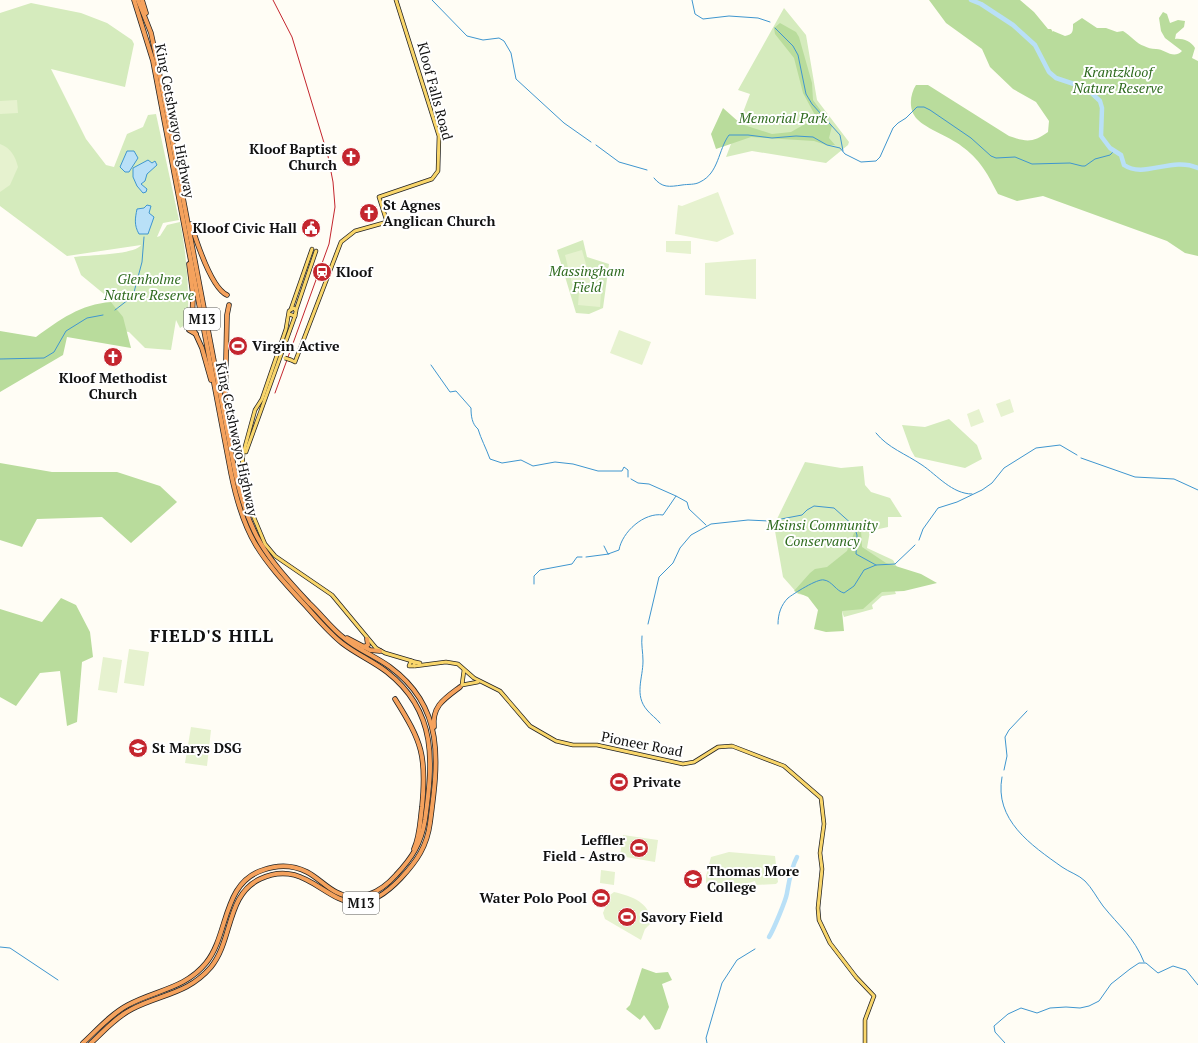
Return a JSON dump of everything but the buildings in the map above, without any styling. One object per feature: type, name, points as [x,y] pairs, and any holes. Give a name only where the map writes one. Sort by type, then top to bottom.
[{"type":"highway","name":"King Cetshwayo Highway","points":[[84,1043],[110,1017],[123,1007],[180,985],[199,971],[211,957],[218,944],[231,902],[237,890],[244,881],[256,873],[277,867],[294,868],[307,872],[338,893],[359,897],[374,893],[383,888],[408,862],[417,850],[422,834],[431,771],[429,739],[421,713],[405,689],[392,676],[350,649],[334,636],[274,571],[259,552],[247,530],[237,502],[216,398],[152,57],[134,0]]},
{"type":"highway","name":"King Cetshwayo Highway","points":[[138,0],[150,33],[242,502],[256,538],[275,565],[331,625],[354,646],[383,662],[402,676]]},
{"type":"highway","points":[[142,0],[150,33]]},
{"type":"highway","points":[[183,197],[201,256],[220,289],[227,295]]},
{"type":"highway","points":[[188,244],[193,295],[192,324],[202,348],[216,398]]},
{"type":"highway","points":[[225,415],[225,354],[229,304]]},
{"type":"highway","points":[[189,330],[196,334]]},
{"type":"highway","name":"King Cetshwayo Highway","points":[[91,1043],[129,1010],[179,991],[194,982],[206,971],[223,946],[240,896],[251,884],[260,879],[280,873],[297,874],[340,900],[356,903],[374,900],[390,890],[414,864],[427,841],[436,778],[437,752],[434,734],[423,705],[393,666],[347,638],[331,625]]},
{"type":"highway","points":[[347,638],[372,651],[380,651]]},
{"type":"highway","points":[[363,646],[368,645],[367,639]]},
{"type":"highway","points":[[434,734],[433,718],[438,704],[461,686]]},
{"type":"highway","points":[[394,699],[416,733],[421,751],[424,772],[419,835],[408,862]]},
{"type":"main road","name":"Kloof Falls Road","points":[[385,216],[379,196],[434,178],[438,172],[440,147],[439,136],[396,0]]},
{"type":"main road","points":[[280,361],[285,358],[295,362],[340,244],[355,231],[387,222],[385,216],[376,225]]},
{"type":"main road","points":[[312,249],[289,314],[286,330],[266,388],[252,420],[243,457],[242,478],[246,501],[267,547],[275,556],[332,595],[353,619],[367,639],[380,651],[412,663],[422,664],[450,662],[458,664],[464,670],[461,686]]},
{"type":"main road","points":[[243,457],[283,353],[316,251]]},
{"type":"main road","points":[[291,309],[296,310]]},
{"type":"main road","points":[[289,314],[295,316]]},
{"type":"main road","points":[[283,353],[285,358]]},
{"type":"main road","points":[[255,412],[257,414],[261,413]]},
{"type":"main road","points":[[252,420],[258,420]]},
{"type":"main road","name":"Pioneer Road","points":[[464,670],[471,677],[500,691],[533,729],[556,742],[573,745],[597,745],[683,764],[694,762],[718,747],[730,745],[773,760],[794,774],[815,792],[823,804],[824,824],[820,848],[822,869],[817,912],[820,926],[830,943],[874,996],[864,1020],[865,1043]]},
{"type":"main road","points":[[461,686],[471,677]]},
{"type":"main road","points":[[461,686],[480,682]]},
{"type":"green space","name":"Krantzkloof Nature Reserve","points":[[929,0],[1020,0],[1034,12],[1048,29],[1051,29],[1053,32],[1065,36],[1070,34],[1073,31],[1073,24],[1082,18],[1097,28],[1106,28],[1117,32],[1123,31],[1141,45],[1172,54],[1182,51],[1165,38],[1161,31],[1159,18],[1163,12],[1167,14],[1170,23],[1178,20],[1185,21],[1184,27],[1176,34],[1175,39],[1181,39],[1189,42],[1195,48],[1192,58],[1198,61],[1198,256],[1185,253],[1167,241],[1043,196],[1017,201],[998,194],[976,158],[959,144],[921,123],[914,115],[911,107],[911,97],[916,85],[928,85],[1009,136],[1020,139],[1034,140],[1043,136],[1048,132],[1049,121],[1036,102],[1013,89],[990,67],[982,49],[946,23]]},
{"type":"green space","name":"Glenholme Nature Reserve","points":[[31,3],[81,13],[107,23],[132,40],[134,44],[125,87],[51,69],[86,139],[106,165],[114,167],[127,134],[143,127],[148,115],[156,114],[179,220],[163,223],[157,237],[160,236],[167,225],[180,222],[187,272],[188,323],[180,328],[176,320],[171,350],[145,348],[129,332],[122,331],[118,311],[104,294],[81,275],[74,257],[121,253],[130,251],[141,245],[67,256],[0,206],[0,13]]},
{"type":"green space","name":"Memorial Park","points":[[784,8],[806,35],[817,100],[849,142],[848,145],[826,163],[752,151],[726,157],[750,94],[738,90]]},
{"type":"green space","points":[[780,23],[796,32],[799,37],[812,83],[813,100],[832,126],[829,138],[835,145],[826,145],[814,141],[751,137],[716,149],[711,134],[723,108],[741,124],[772,134],[791,132],[805,124],[812,122],[816,117],[803,93],[794,58],[775,34],[774,28]]},
{"type":"green space","points":[[17,100],[18,113],[0,114],[0,101]]},
{"type":"green space","points":[[0,144],[12,153],[18,167],[10,185],[0,192]]},
{"type":"green space","points":[[718,192],[734,234],[717,242],[675,234],[678,205],[682,206]]},
{"type":"green space","name":"Massingham Field","points":[[583,240],[587,257],[609,264],[603,308],[589,314],[576,313],[557,250]]},
{"type":"green space","points":[[666,241],[691,241],[691,254],[666,252]]},
{"type":"green space","points":[[582,250],[589,275],[597,281],[595,293],[601,293],[600,307],[578,305],[579,292],[577,283],[572,284],[565,255]]},
{"type":"green space","points":[[756,259],[756,299],[705,295],[705,263]]},
{"type":"green space","points":[[111,302],[123,317],[131,348],[67,337],[63,355],[0,392],[0,331],[36,337],[62,319],[80,309],[100,303]]},
{"type":"green space","points":[[619,330],[651,342],[642,365],[610,353]]},
{"type":"green space","points":[[1010,399],[1014,412],[1001,417],[996,404]]},
{"type":"green space","points":[[979,409],[984,422],[971,427],[967,414]]},
{"type":"green space","points":[[949,419],[977,445],[982,459],[965,468],[915,457],[902,425],[925,427]]},
{"type":"green space","name":"Msinsi Community Conservancy","points":[[805,462],[841,468],[863,466],[865,485],[871,492],[890,498],[902,517],[888,517],[888,527],[870,531],[867,548],[893,560],[897,567],[887,572],[896,594],[882,596],[872,605],[873,609],[844,617],[838,600],[798,594],[783,577],[775,531],[777,519]]},
{"type":"green space","points":[[0,463],[52,472],[117,472],[160,486],[177,502],[131,543],[102,517],[37,519],[22,547],[0,540]]},
{"type":"green space","points":[[861,530],[862,547],[886,563],[921,574],[937,583],[904,591],[882,592],[863,609],[842,611],[844,631],[826,632],[814,629],[818,610],[808,597],[794,591],[815,569],[827,567],[847,551],[854,533]]},
{"type":"green space","points":[[61,598],[76,605],[90,632],[93,657],[82,662],[77,722],[67,726],[60,671],[40,673],[16,706],[0,697],[0,609],[42,622]]},
{"type":"green space","points":[[129,649],[149,652],[144,686],[124,683]]},
{"type":"green space","points":[[103,657],[122,660],[117,693],[98,690]]},
{"type":"green space","points":[[191,727],[211,730],[207,766],[185,763]]},
{"type":"green space","name":"Leffler Field - Astro","points":[[623,835],[658,840],[655,862],[620,856]]},
{"type":"green space","points":[[729,852],[775,856],[778,882],[776,884],[756,885],[755,881],[737,887],[706,888],[706,876],[711,857]]},
{"type":"green space","points":[[601,870],[615,872],[614,885],[600,883]]},
{"type":"green space","name":"Savory Field","points":[[614,892],[634,898],[648,910],[651,923],[645,929],[641,940],[605,919],[603,913],[610,895]]},
{"type":"green space","points":[[642,968],[656,973],[668,972],[672,980],[662,984],[669,1007],[660,1029],[655,1030],[644,1015],[640,1020],[626,1009],[630,1005]]},
{"type":"water","points":[[127,151],[134,151],[138,158],[129,172],[125,172],[120,167]]},
{"type":"water","points":[[148,160],[152,163],[155,161],[157,165],[147,174],[145,181],[141,184],[147,189],[146,192],[143,193],[137,186],[133,177],[133,168]]},
{"type":"water","points":[[147,205],[151,206],[149,213],[154,217],[148,234],[139,234],[135,222],[137,209],[144,208]]},
{"type":"waterway","points":[[432,0],[467,36],[483,40],[499,38],[504,41],[511,53],[516,79],[564,123],[591,142]]},
{"type":"waterway","points":[[692,0],[695,14],[703,19],[729,16],[758,18],[770,22]]},
{"type":"waterway","points":[[971,0],[981,4],[1013,25],[1035,45],[1049,72],[1056,78],[1086,88],[1100,101],[1102,108],[1101,136],[1110,148],[1121,155],[1124,165],[1132,169],[1140,170],[1178,164],[1198,168]]},
{"type":"waterway","points":[[775,28],[793,46],[798,55],[806,94],[812,104],[840,135],[843,151]]},
{"type":"waterway","points":[[654,178],[660,184],[670,186],[700,182],[706,178],[715,167],[725,141],[729,135],[748,135],[772,138],[796,136],[813,137],[827,145],[840,148],[845,154],[861,162],[876,161],[880,157],[893,128],[917,107],[924,107],[930,110],[971,138],[991,156],[996,158],[1015,157],[1032,164],[1070,163],[1085,166],[1095,159],[1110,155],[1115,150]]},
{"type":"waterway","points":[[596,145],[619,162],[647,170]]},
{"type":"waterway","points":[[115,310],[133,296],[142,262],[144,237]]},
{"type":"waterway","points":[[0,359],[44,358],[54,352],[66,331],[87,318],[103,315]]},
{"type":"waterway","points":[[431,365],[450,392],[456,391],[471,408],[473,422],[478,429],[490,459],[502,463],[521,460],[533,466],[555,462],[573,464],[598,471],[622,471],[624,467],[628,470],[628,477]]},
{"type":"waterway","points":[[876,433],[886,443],[922,465],[951,487],[958,491],[972,494]]},
{"type":"waterway","points":[[919,540],[923,529],[938,508],[957,502],[982,490],[992,483],[1004,468],[1036,448],[1060,445],[1077,455]]},
{"type":"waterway","points":[[1081,458],[1135,477],[1174,479],[1198,490]]},
{"type":"waterway","points":[[631,479],[638,483],[649,484],[676,496]]},
{"type":"waterway","points":[[604,546],[608,554],[619,550],[621,543],[629,530],[642,520],[656,515],[663,515],[676,496],[687,502],[689,509],[706,525]]},
{"type":"waterway","points":[[776,520],[802,515],[814,506],[834,508],[854,526],[857,535],[856,554],[876,565]]},
{"type":"waterway","points":[[648,624],[659,577],[673,563],[680,548],[691,535],[711,524],[748,520],[769,521]]},
{"type":"waterway","points":[[778,624],[780,610],[783,604],[788,598],[806,587],[817,581],[824,580],[844,593],[854,586],[864,570],[876,565],[895,564],[915,545]]},
{"type":"waterway","points":[[586,557],[609,554]]},
{"type":"waterway","points":[[534,584],[534,576],[540,570],[572,564],[577,557],[582,557]]},
{"type":"waterway","points":[[642,636],[643,667],[640,686],[641,698],[647,710],[660,723]]},
{"type":"waterway","points":[[1004,770],[1007,756],[1005,737],[1009,730],[1027,711]]},
{"type":"waterway","points":[[1002,777],[1001,792],[1004,806],[1009,819],[1017,830],[1038,850],[1085,881],[1103,906],[1126,932],[1136,946],[1144,962]]},
{"type":"waterway","points":[[769,937],[784,902],[789,879],[797,857]]},
{"type":"waterway","points":[[0,947],[10,948],[58,980]]},
{"type":"waterway","points":[[707,1043],[706,1038],[722,983],[737,960],[755,949]]},
{"type":"waterway","points":[[1005,1043],[995,1032],[994,1026],[1008,1014],[1021,1008],[1037,1013],[1050,1008],[1080,1008],[1089,1006],[1099,1001],[1111,984],[1139,963],[1146,963],[1158,973],[1173,966],[1186,970],[1198,985]]},
{"type":"railway","points":[[273,0],[292,37],[328,156],[333,182],[335,207],[329,244],[275,393]]},
{"type":"place","name":"Kloof Baptist Church","points":[[351,157]]},
{"type":"place","name":"St Agnes Anglican Church","points":[[369,213]]},
{"type":"place","name":"Kloof Civic Hall","points":[[311,228]]},
{"type":"place","name":"Kloof","points":[[322,272]]},
{"type":"place","name":"Virgin Active","points":[[238,346]]},
{"type":"place","name":"Kloof Methodist Church","points":[[113,357]]},
{"type":"place","name":"St Marys DSG","points":[[138,748]]},
{"type":"place","name":"Private","points":[[619,782]]},
{"type":"place","name":"Leffler Field - Astro","points":[[639,848]]},
{"type":"place","name":"Thomas More College","points":[[693,879]]},
{"type":"place","name":"Water Polo Pool","points":[[601,898]]},
{"type":"place","name":"Savory Field","points":[[627,917]]},
{"type":"district","name":"FIELD'S HILL","points":[[212,636]]}]
